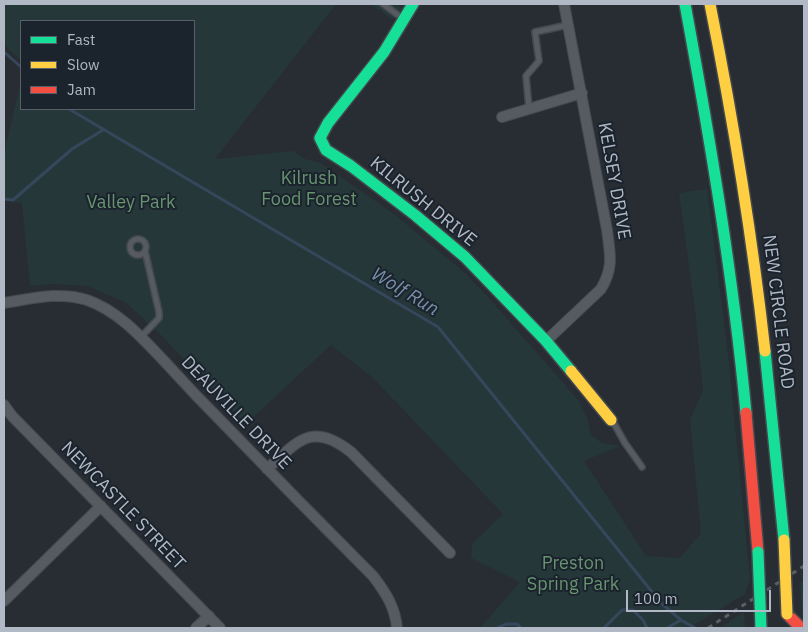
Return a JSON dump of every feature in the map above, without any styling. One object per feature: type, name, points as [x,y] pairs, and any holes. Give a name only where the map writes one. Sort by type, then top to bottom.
[{"type":"main road","name":"KILRUSH DRIVE","points":[[413,4],[384,52],[328,123],[320,138],[323,146],[332,155],[351,166],[415,215],[465,257],[546,341],[611,420]]},
{"type":"main road","points":[[685,4],[719,196],[736,318],[746,403],[758,552],[761,628]]},
{"type":"main road","name":"NEW CIRCLE ROAD","points":[[710,4],[736,140],[755,264],[773,420],[784,540],[788,628]]},
{"type":"main road","points":[[787,614],[801,628]]},
{"type":"street","name":"KELSEY DRIVE","points":[[546,341],[601,289],[611,268],[607,230],[564,4]]},
{"type":"street","points":[[502,117],[582,93]]},
{"type":"street","name":"DEAUVILLE DRIVE","points":[[4,303],[48,296],[69,296],[86,299],[117,316],[141,338],[373,576],[393,606],[397,628]]},
{"type":"street","name":"NEWCASTLE STREET","points":[[4,405],[12,416],[220,628]]},
{"type":"street","points":[[4,424],[12,416]]},
{"type":"street","points":[[267,469],[297,442],[306,438],[321,437],[338,442],[351,452],[450,554]]},
{"type":"street","points":[[4,601],[101,506]]},
{"type":"street","points":[[196,628],[208,616]]},
{"type":"lane","points":[[383,4],[404,20]]},
{"type":"lane","points":[[529,110],[526,76],[540,61],[535,32],[569,24]]},
{"type":"lane","points":[[141,338],[159,318],[146,251]]},
{"type":"lane","points":[[611,420],[642,466]]},
{"type":"green space","points":[[4,4],[336,4],[215,159],[293,151],[305,159],[321,163],[394,214],[465,273],[579,401],[587,418],[591,435],[602,443],[620,446],[584,461],[646,556],[680,558],[701,533],[690,419],[703,391],[695,309],[679,193],[707,189],[728,354],[750,579],[745,594],[689,628],[480,628],[520,582],[471,558],[472,544],[503,514],[372,377],[331,345],[246,424],[158,332],[125,302],[87,286],[52,284],[30,286],[22,203],[4,201],[4,153],[20,86],[20,110],[195,110],[195,20],[20,20],[20,59],[4,45]]},
{"type":"green space","points":[[371,4],[396,4],[402,8],[393,20]]},
{"type":"green space","points":[[804,580],[804,628],[803,628],[800,583]]},
{"type":"green space","points":[[744,612],[745,628],[720,628]]},
{"type":"waterway","name":"Wolf Run","points":[[4,52],[20,66]]},
{"type":"waterway","name":"Wolf Run","points":[[71,110],[438,327],[661,603],[681,620],[695,628]]},
{"type":"waterway","points":[[4,199],[13,200],[72,149],[103,130]]},
{"type":"waterway","points":[[604,628],[622,610],[633,610],[643,620],[647,628]]},
{"type":"waterway","points":[[667,628],[681,620]]},
{"type":"waterway","points":[[497,628],[506,624],[517,624],[521,628]]},
{"type":"railway","points":[[708,628],[804,566]]},
{"type":"traffic: fast","points":[[413,4],[384,52],[328,123],[320,138],[326,150],[351,166],[415,215],[465,257],[546,341],[571,371]]},
{"type":"traffic: fast","points":[[685,4],[720,207],[741,361],[746,413]]},
{"type":"traffic: fast","points":[[765,351],[784,540]]},
{"type":"traffic: fast","points":[[758,552],[761,628]]},
{"type":"traffic: slow","points":[[710,4],[741,177],[765,351]]},
{"type":"traffic: slow","points":[[571,371],[611,420]]},
{"type":"traffic: slow","points":[[784,540],[787,614]]},
{"type":"traffic: jam","points":[[746,413],[758,552]]},
{"type":"traffic: jam","points":[[787,614],[801,628]]},
{"type":"park label","name":"Kilrush Food Forest","points":[[309,189]]},
{"type":"park label","name":"Valley Park","points":[[131,203]]},
{"type":"park label","name":"Preston Spring Park","points":[[573,574]]}]
